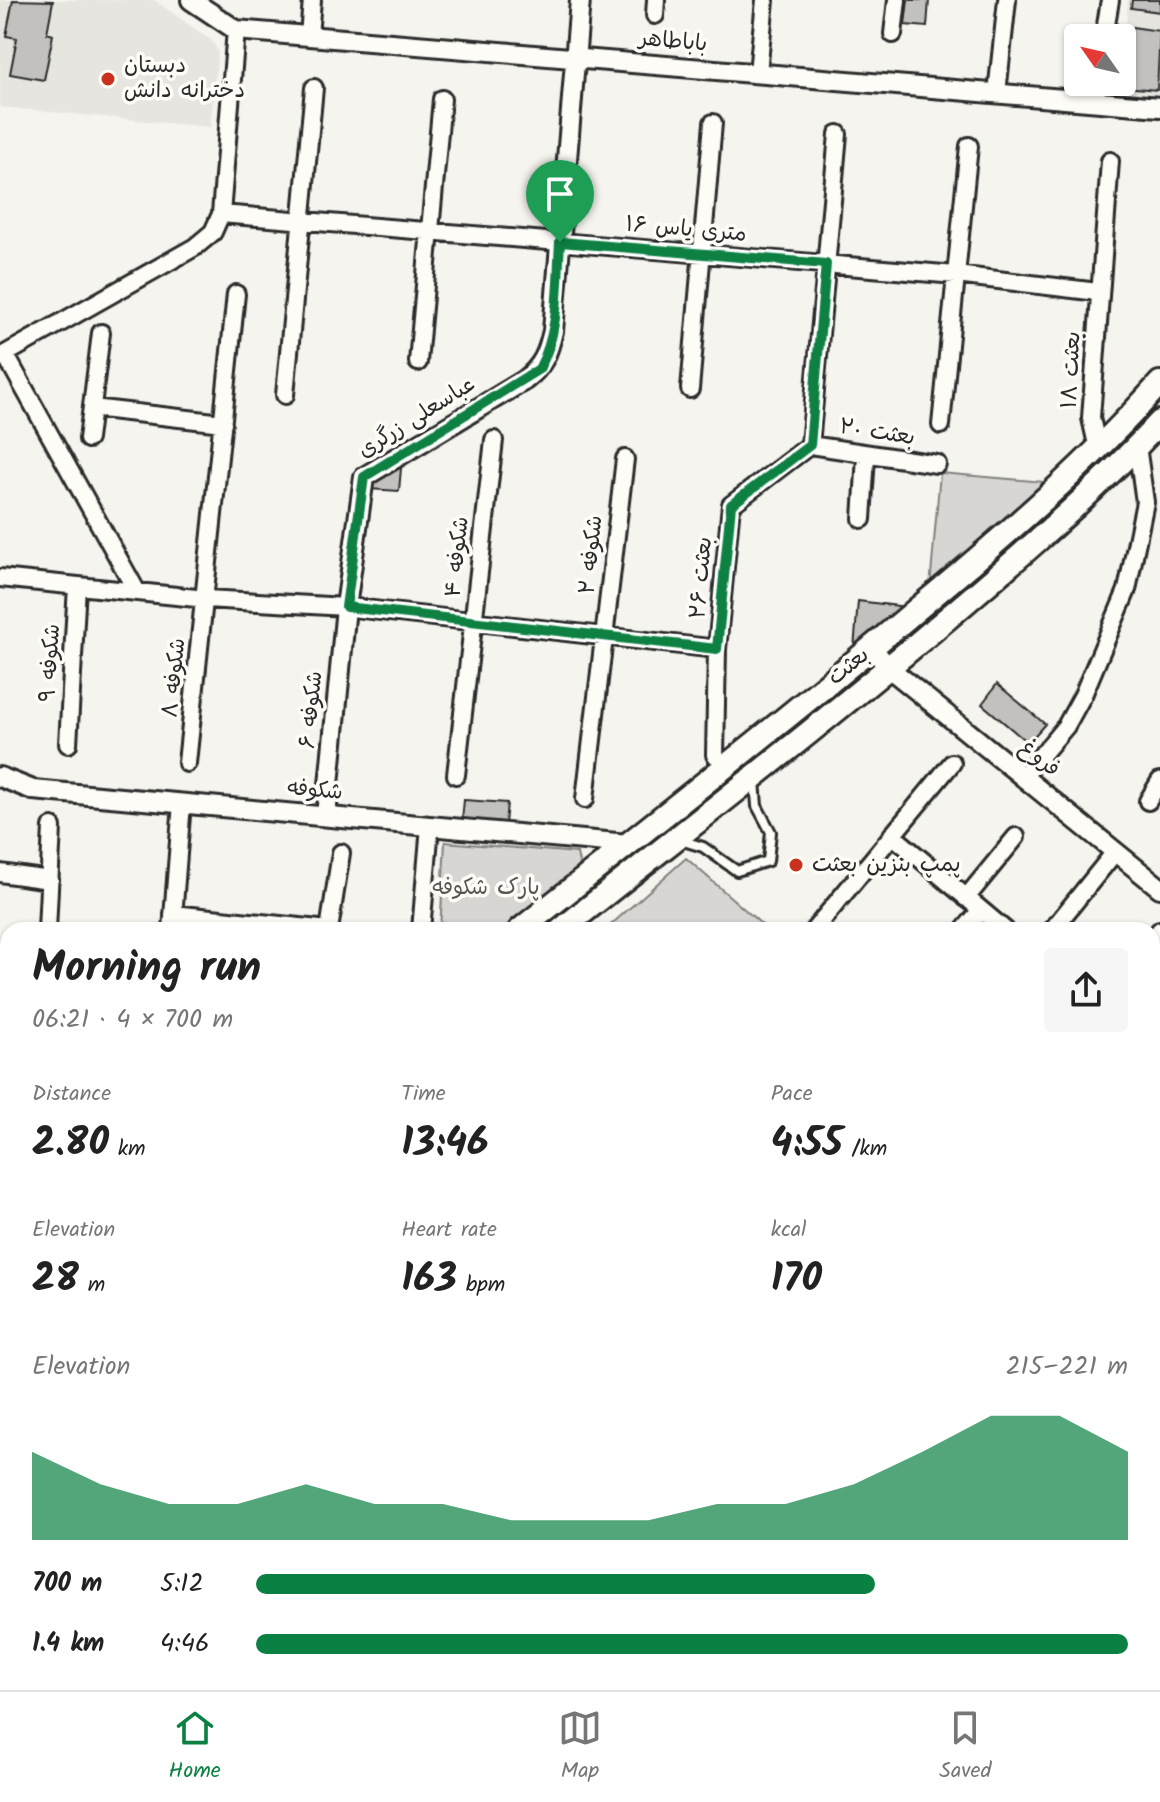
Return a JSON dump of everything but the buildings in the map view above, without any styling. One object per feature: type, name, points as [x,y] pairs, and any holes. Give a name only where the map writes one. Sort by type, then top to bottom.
[{"type":"main road","name":"بعثت","points":[[530,922],[872,648],[1034,510],[1098,449],[1160,383]]},
{"type":"main road","name":"بعثت","points":[[571,922],[889,668],[1049,531],[1160,422]]},
{"type":"street","name":"باباطاهر","points":[[191,0],[236,30],[1160,107]]},
{"type":"street","points":[[309,36],[312,0]]},
{"type":"street","points":[[560,242],[580,0]]},
{"type":"street","points":[[758,73],[765,0]]},
{"type":"street","points":[[893,34],[897,0]]},
{"type":"street","points":[[997,93],[1007,0]]},
{"type":"street","points":[[1106,24],[1110,0]]},
{"type":"street","points":[[137,592],[3,355],[195,247],[213,232],[221,214],[236,30]]},
{"type":"street","points":[[285,395],[314,88]]},
{"type":"street","points":[[1095,101],[1096,96]]},
{"type":"street","points":[[418,362],[442,99]]},
{"type":"street","points":[[690,389],[713,123]]},
{"type":"street","points":[[810,445],[838,134]]},
{"type":"street","points":[[941,425],[969,146]]},
{"type":"street","name":"بعثت ۱۸","points":[[1098,449],[1091,418],[1110,161]]},
{"type":"street","name":"۱۶ متری یاس","points":[[221,214],[956,275],[1098,292]]},
{"type":"street","name":"عباسعلی زرگری","points":[[346,607],[364,477],[539,369],[548,354],[553,331],[560,242]]},
{"type":"street","name":"شکوفه ۸","points":[[187,763],[236,294]]},
{"type":"street","points":[[88,439],[101,333]]},
{"type":"street","points":[[92,408],[223,423]]},
{"type":"street","name":"شکوفه ۴","points":[[456,775],[494,440]]},
{"type":"street","name":"بعثت ۲۰","points":[[810,445],[866,456],[937,464]]},
{"type":"street","name":"بعثت ۲۶","points":[[715,755],[717,649],[731,505],[810,445]]},
{"type":"street","points":[[1023,777],[1066,726],[1083,695],[1127,590],[1152,504],[1137,446]]},
{"type":"street","points":[[862,519],[866,456]]},
{"type":"street","name":"شکوفه ۲","points":[[585,799],[625,459]]},
{"type":"street","points":[[0,578],[206,599],[346,607],[717,649]]},
{"type":"street","name":"شکوفه ۹","points":[[68,744],[77,586]]},
{"type":"street","name":"شکوفه ۶","points":[[326,816],[346,607]]},
{"type":"street","name":"فروغ","points":[[872,648],[889,668],[1160,888]]},
{"type":"street","points":[[821,922],[952,763]]},
{"type":"street","name":"شکوفه","points":[[0,777],[33,790],[628,844]]},
{"type":"street","points":[[1148,801],[1160,781]]},
{"type":"street","points":[[172,922],[182,803]]},
{"type":"street","points":[[422,922],[430,826]]},
{"type":"street","points":[[47,922],[52,827]]},
{"type":"street","points":[[892,835],[995,922]]},
{"type":"street","points":[[966,898],[1016,837]]},
{"type":"street","points":[[1058,922],[1115,852]]},
{"type":"street","points":[[330,922],[341,853]]},
{"type":"street","points":[[0,873],[50,880]]},
{"type":"street","points":[[971,922],[981,910]]},
{"type":"lane","points":[[676,838],[703,847],[737,871],[768,861],[771,832],[757,806],[755,775]]},
{"type":"shaded area","name":"دبستان دخترانه دانش","points":[[0,0],[154,0],[212,41],[218,52],[210,127],[0,107]]},
{"type":"shaded area","points":[[1128,0],[1160,0],[1160,95],[1136,93],[1136,24],[1126,24]]},
{"type":"green space","points":[[940,473],[1045,482],[936,586],[930,587]]},
{"type":"green space","name":"پارک شکوفه","points":[[445,842],[577,853],[580,868],[513,922],[440,922]]},
{"type":"green space","points":[[686,858],[759,922],[614,922]]},
{"type":"place","name":"دبستان دخترانه دانش","points":[[108,79]]},
{"type":"place","name":"پمپ بنزین بعثت","points":[[796,865]]},
{"type":"route","points":[[560,242],[826,264],[810,445],[731,505],[717,649],[346,607],[364,477],[539,369],[548,354],[553,331],[560,242]]}]
